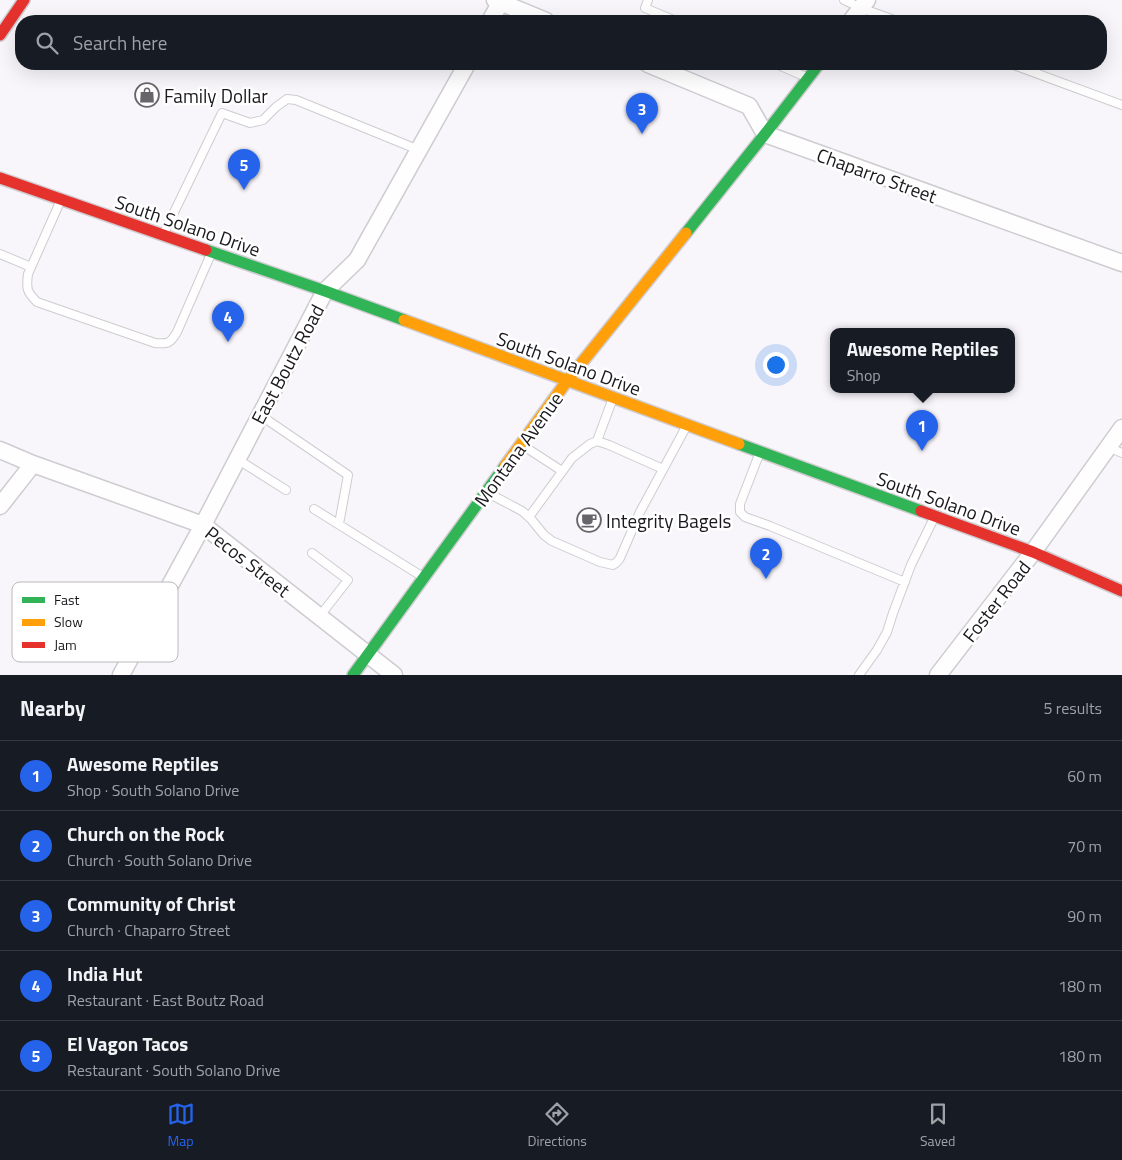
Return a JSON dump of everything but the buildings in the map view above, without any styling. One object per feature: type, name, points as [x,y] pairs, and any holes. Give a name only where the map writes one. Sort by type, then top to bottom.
[{"type":"street","points":[[0,34],[24,0]]},
{"type":"street","points":[[493,15],[499,1],[532,15]]},
{"type":"street","name":"East Boutz Road","points":[[172,582],[325,291],[357,260],[464,70]]},
{"type":"street","points":[[662,70],[749,106],[765,134]]},
{"type":"street","name":"Montana Avenue","points":[[353,675],[568,381],[815,70]]},
{"type":"street","name":"Chaparro Street","points":[[765,134],[1122,263]]},
{"type":"street","name":"South Solano Drive","points":[[0,178],[325,291],[1033,552],[1122,591]]},
{"type":"street","name":"Foster Road","points":[[938,675],[1115,450],[1122,428]]},
{"type":"street","name":"Pecos Street","points":[[0,450],[33,464],[203,525],[394,675]]},
{"type":"street","points":[[0,506],[33,464]]},
{"type":"street","name":"East Boutz Road","points":[[121,675],[128,662]]},
{"type":"lane","points":[[648,0],[645,8],[662,15]]},
{"type":"lane","points":[[844,0],[860,10],[876,15]]},
{"type":"lane","points":[[790,70],[809,78]]},
{"type":"lane","points":[[1027,70],[1122,105]]},
{"type":"lane","points":[[163,235],[222,113],[250,123],[263,120],[276,107],[287,100],[296,100],[419,150]]},
{"type":"lane","points":[[61,199],[28,274],[26,287],[29,294],[38,302],[155,343],[166,344],[172,341],[177,332],[212,252]]},
{"type":"lane","points":[[0,254],[31,267]]},
{"type":"lane","points":[[597,441],[613,398]]},
{"type":"lane","points":[[260,415],[348,475],[339,524]]},
{"type":"lane","points":[[486,492],[522,511],[544,536],[552,541],[600,562],[613,565],[620,558],[640,512],[686,425]]},
{"type":"lane","points":[[528,517],[572,458],[597,441],[609,444],[663,469]]},
{"type":"lane","points":[[521,444],[562,471]]},
{"type":"lane","points":[[760,452],[740,504],[740,512],[745,517],[905,582]]},
{"type":"lane","points":[[238,459],[286,490]]},
{"type":"lane","points":[[314,509],[424,578]]},
{"type":"lane","points":[[859,675],[887,632],[911,565],[935,516]]},
{"type":"lane","points":[[312,553],[348,580],[319,617]]},
{"type":"traffic: fast","points":[[686,233],[814,70]]},
{"type":"traffic: fast","points":[[206,250],[404,320]]},
{"type":"traffic: fast","points":[[739,444],[921,511]]},
{"type":"traffic: fast","points":[[353,675],[505,466]]},
{"type":"traffic: slow","points":[[505,466],[567,381],[686,233]]},
{"type":"traffic: slow","points":[[404,320],[739,444]]},
{"type":"traffic: jam","points":[[0,35],[24,0]]},
{"type":"traffic: jam","points":[[0,178],[206,250]]},
{"type":"traffic: jam","points":[[921,511],[1033,552],[1122,591]]},
{"type":"place","name":"Family Dollar","points":[[147,95]]},
{"type":"place","name":"Community of Christ","points":[[642,134]]},
{"type":"place","name":"El Vagon Tacos","points":[[244,190]]},
{"type":"place","name":"India Hut","points":[[228,342]]},
{"type":"place","name":"Awesome Reptiles","points":[[922,451]]},
{"type":"place","name":"Integrity Bagels","points":[[589,520]]},
{"type":"place","name":"Church on the Rock","points":[[766,579]]}]
